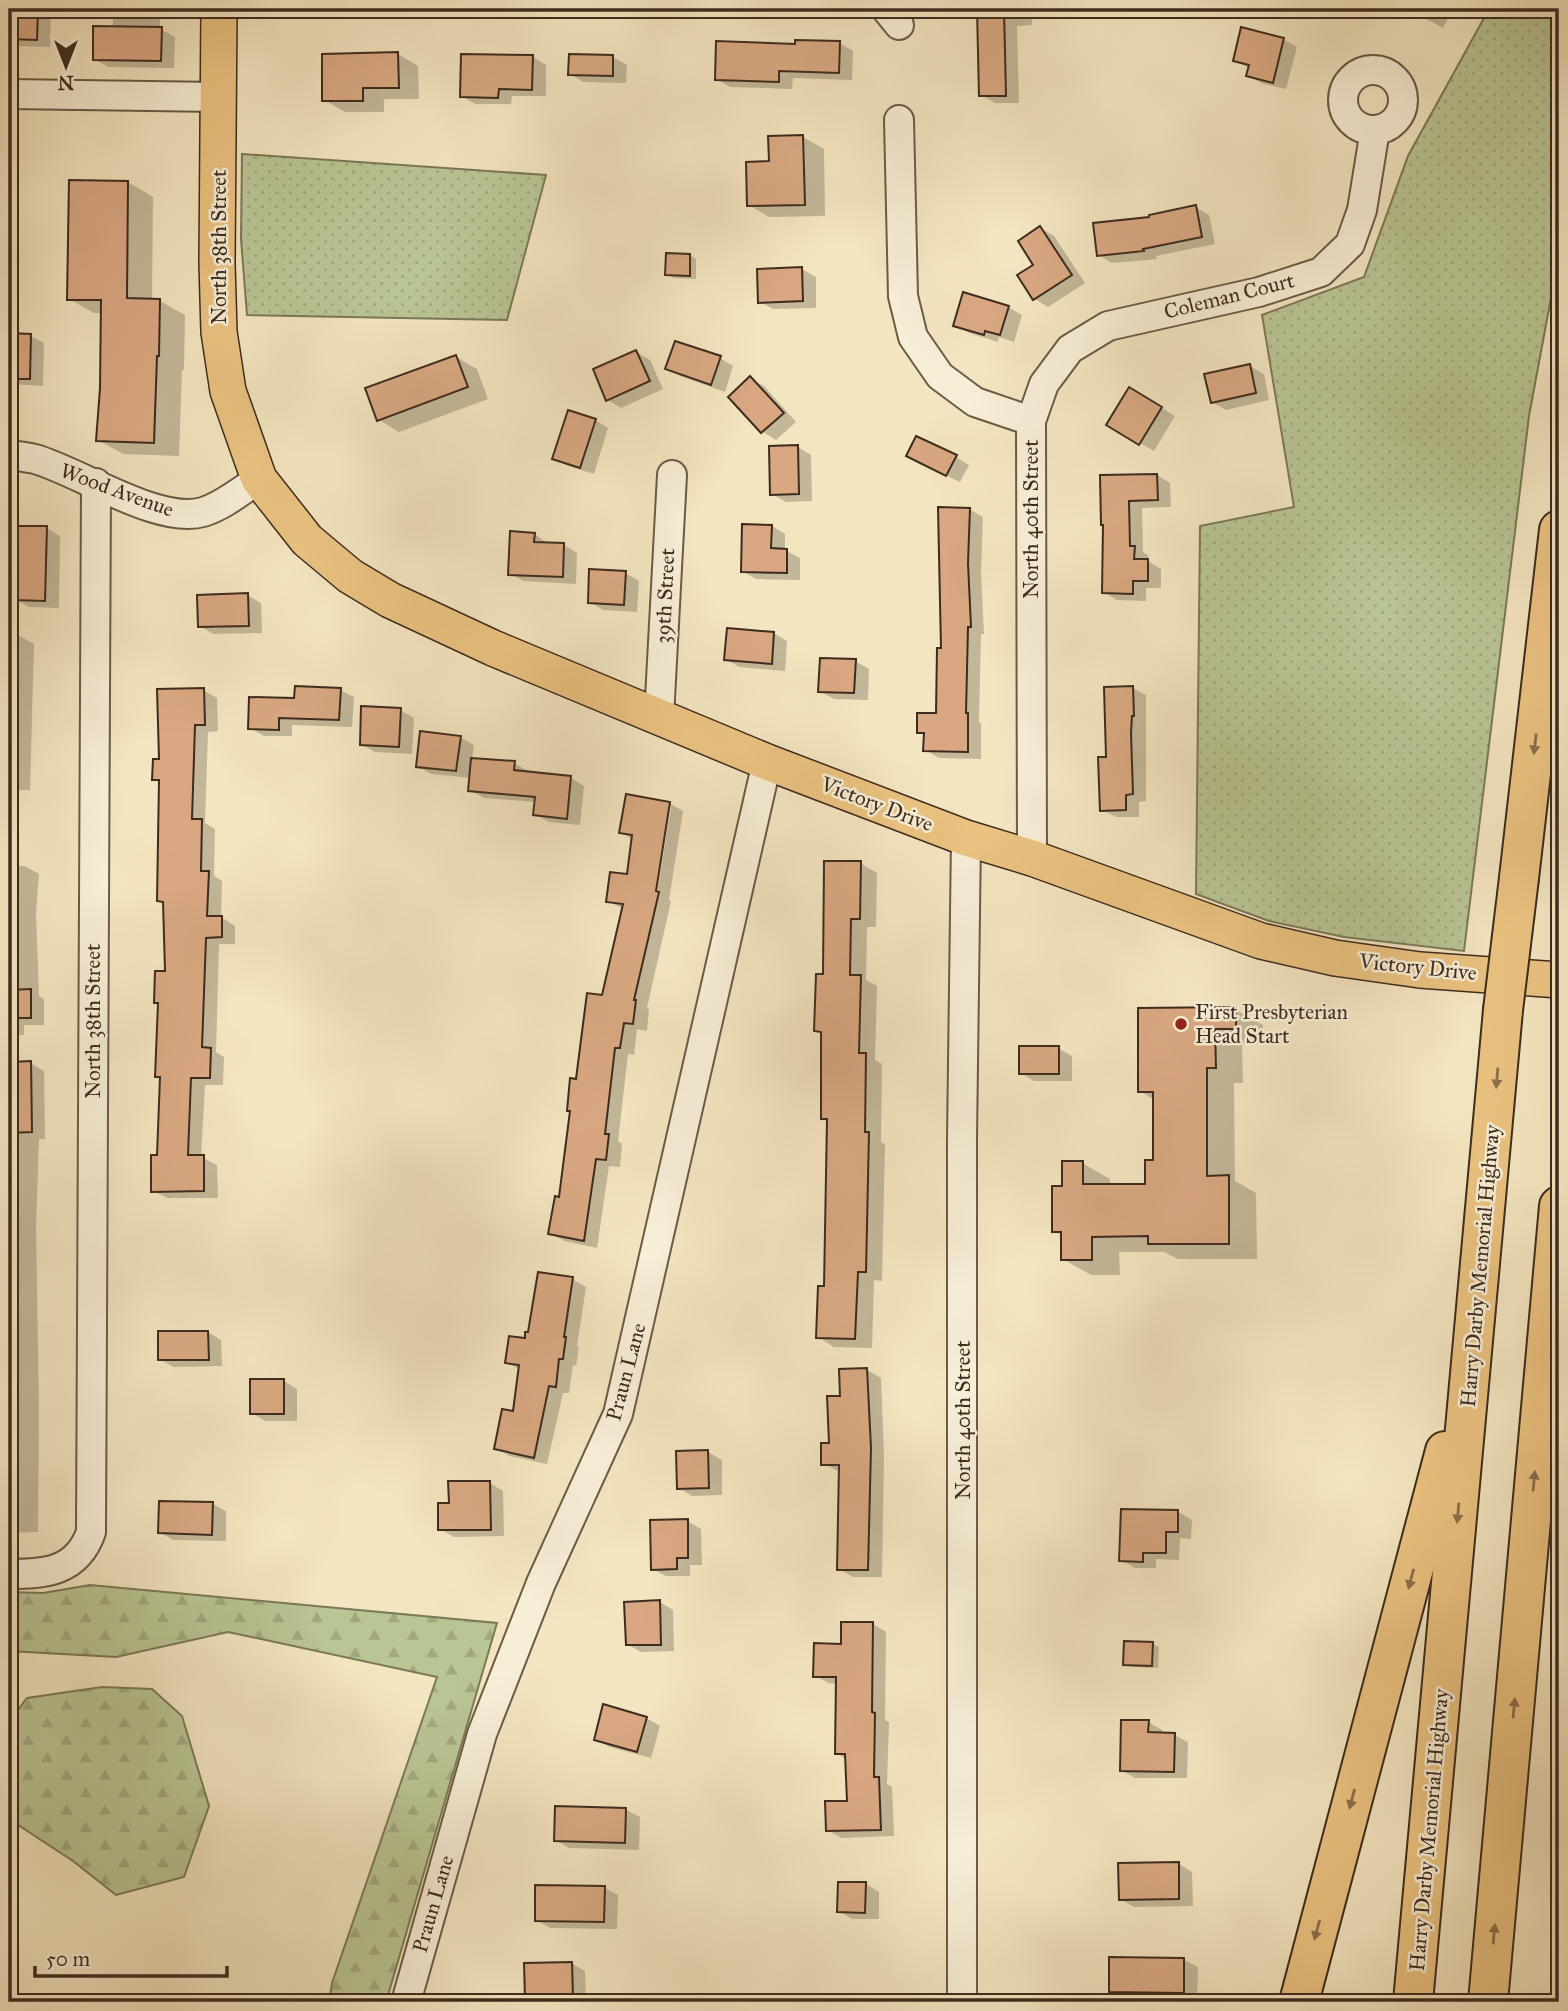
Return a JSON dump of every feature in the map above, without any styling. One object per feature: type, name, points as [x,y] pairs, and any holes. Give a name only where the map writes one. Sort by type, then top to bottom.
[{"type":"highway","name":"Harry Darby Memorial Highway","points":[[1413,2002],[1503,1010],[1559,530]]},
{"type":"highway","points":[[1488,2002],[1559,1206]]},
{"type":"highway","points":[[1553,1273],[1559,1393]]},
{"type":"highway","points":[[1299,2002],[1472,1347]]},
{"type":"main road","name":"North 38th Street","points":[[219,9],[219,332],[228,391],[259,479]]},
{"type":"main road","name":"Victory Drive","points":[[259,479],[307,540],[349,576],[390,600],[481,643],[767,762],[966,838],[1032,858],[1261,941],[1420,970],[1559,980]]},
{"type":"street","points":[[9,94],[219,97]]},
{"type":"street","name":"North 40th Street","points":[[899,120],[903,296],[913,337],[940,376],[975,402],[1031,421],[1032,858]]},
{"type":"street","name":"Coleman Court","points":[[1031,421],[1044,384],[1070,349],[1108,326],[1259,292],[1321,272],[1350,244],[1362,210],[1375,130]]},
{"type":"street","name":"Wood Avenue","points":[[9,455],[35,459],[153,509],[180,514],[204,512],[259,479]]},
{"type":"street","name":"39th Street","points":[[659,717],[671,475]]},
{"type":"street","name":"North 38th Street","points":[[9,1574],[53,1571],[78,1556],[87,1544],[91,1532],[96,483]]},
{"type":"street","name":"Praun Lane","points":[[406,2002],[482,1734],[537,1594],[621,1403],[767,762]]},
{"type":"street","name":"North 40th Street","points":[[962,2002],[962,1138],[966,838]]},
{"type":"green space","points":[[1489,9],[1559,9],[1559,255],[1529,416],[1464,951],[1344,937],[1269,921],[1196,894],[1200,526],[1294,507],[1262,315],[1364,277],[1408,156]]},
{"type":"green space","points":[[242,154],[546,175],[507,320],[247,315],[241,239]]},
{"type":"green space","points":[[90,1585],[497,1623],[386,2002],[329,2002],[332,1983],[437,1677],[228,1632],[116,1657],[9,1651],[9,1592],[43,1593]]},
{"type":"green space","points":[[102,1687],[152,1689],[182,1716],[209,1806],[184,1877],[116,1895],[73,1861],[9,1819],[9,1722],[27,1698]]},
{"type":"building","points":[[9,9],[38,9],[37,40],[9,39]]},
{"type":"building","points":[[977,9],[1004,9],[1006,96],[979,96]]},
{"type":"building","points":[[93,26],[162,27],[161,61],[93,60]]},
{"type":"building","points":[[1241,27],[1284,38],[1273,83],[1246,76],[1249,65],[1233,61]]},
{"type":"building","points":[[795,40],[840,41],[839,73],[779,71],[779,82],[715,80],[716,41],[795,44]]},
{"type":"building","points":[[398,52],[399,88],[363,88],[363,101],[322,101],[322,54]]},
{"type":"building","points":[[461,54],[533,55],[532,90],[499,89],[498,98],[460,97]]},
{"type":"building","points":[[569,54],[613,55],[613,76],[568,75]]},
{"type":"building","points":[[803,135],[805,205],[747,206],[746,162],[769,161],[768,136]]},
{"type":"building","points":[[69,180],[128,181],[127,298],[160,299],[154,443],[96,441],[100,388],[101,300],[67,300]]},
{"type":"building","points":[[1196,205],[1202,237],[1143,249],[1144,251],[1097,256],[1093,223],[1149,217]]},
{"type":"building","points":[[1040,226],[1072,275],[1033,300],[1017,275],[1033,265],[1018,241]]},
{"type":"building","points":[[666,253],[690,254],[690,276],[665,275]]},
{"type":"building","points":[[802,267],[803,301],[758,303],[757,269]]},
{"type":"building","points":[[963,292],[1009,306],[1000,335],[985,331],[984,335],[953,326]]},
{"type":"building","points":[[9,333],[31,334],[30,379],[9,379]]},
{"type":"building","points":[[675,341],[721,356],[711,385],[665,369]]},
{"type":"building","points":[[636,350],[650,381],[606,401],[593,369]]},
{"type":"building","points":[[456,355],[468,387],[377,421],[365,388]]},
{"type":"building","points":[[1250,364],[1256,393],[1211,403],[1204,374]]},
{"type":"building","points":[[750,376],[784,413],[761,433],[728,397]]},
{"type":"building","points":[[1129,387],[1162,407],[1139,445],[1106,425]]},
{"type":"building","points":[[568,410],[596,419],[580,468],[552,459]]},
{"type":"building","points":[[916,436],[957,455],[946,476],[906,456]]},
{"type":"building","points":[[798,445],[799,494],[770,495],[769,446]]},
{"type":"building","points":[[1157,474],[1158,500],[1129,501],[1130,546],[1135,546],[1134,559],[1148,559],[1148,581],[1133,581],[1133,594],[1102,593],[1103,525],[1100,475]]},
{"type":"building","points":[[938,507],[970,508],[968,563],[971,627],[968,627],[966,713],[968,752],[923,751],[924,733],[917,733],[917,713],[936,713],[937,648],[941,648]]},
{"type":"building","points":[[742,524],[772,525],[771,548],[787,549],[787,573],[741,572]]},
{"type":"building","points":[[15,526],[47,526],[45,601],[13,600]]},
{"type":"building","points":[[510,531],[535,533],[534,542],[564,543],[563,577],[508,575]]},
{"type":"building","points":[[589,569],[626,571],[624,605],[588,603]]},
{"type":"building","points":[[248,593],[249,626],[198,627],[197,595]]},
{"type":"building","points":[[727,628],[774,632],[772,664],[724,660]]},
{"type":"building","points":[[820,658],[856,659],[854,693],[818,692]]},
{"type":"building","points":[[295,686],[341,688],[339,720],[279,718],[279,730],[248,729],[249,697],[294,698]]},
{"type":"building","points":[[1133,686],[1133,794],[1126,795],[1126,810],[1100,811],[1098,757],[1106,757],[1104,687]]},
{"type":"building","points":[[204,688],[205,725],[195,725],[192,819],[202,819],[201,871],[209,871],[207,916],[222,916],[222,937],[206,938],[202,1047],[211,1048],[210,1078],[191,1078],[188,1155],[204,1155],[204,1191],[151,1192],[151,1155],[157,1155],[160,1077],[155,1077],[158,1003],[154,1003],[155,971],[165,971],[163,902],[157,901],[159,780],[152,780],[153,759],[159,759],[157,689]]},
{"type":"building","points":[[361,706],[401,708],[399,747],[360,745]]},
{"type":"building","points":[[420,731],[461,736],[456,771],[416,767]]},
{"type":"building","points":[[471,758],[515,761],[514,770],[571,776],[567,819],[533,815],[535,797],[468,791]]},
{"type":"building","points":[[626,794],[670,802],[656,891],[659,892],[634,1000],[633,1024],[624,1023],[620,1048],[615,1048],[605,1134],[609,1134],[606,1160],[596,1159],[584,1241],[548,1234],[555,1196],[559,1197],[570,1111],[567,1111],[570,1078],[576,1079],[587,993],[602,995],[623,904],[606,902],[610,872],[627,874],[632,835],[619,833]]},
{"type":"building","points":[[824,861],[861,861],[860,919],[851,919],[850,975],[861,975],[859,1053],[866,1053],[865,1132],[869,1132],[866,1272],[858,1272],[855,1339],[816,1338],[818,1286],[824,1286],[827,1119],[821,1119],[821,1032],[814,1031],[816,974],[823,974]]},
{"type":"building","points":[[31,989],[31,1018],[9,1018],[9,990]]},
{"type":"building","points":[[1236,1007],[1236,1029],[1215,1029],[1216,1068],[1207,1068],[1207,1176],[1229,1175],[1229,1244],[1148,1244],[1148,1236],[1092,1237],[1092,1260],[1061,1260],[1061,1232],[1052,1232],[1052,1186],[1062,1186],[1062,1161],[1083,1161],[1083,1184],[1145,1184],[1145,1160],[1153,1160],[1153,1092],[1138,1092],[1138,1008]]},
{"type":"building","points":[[1019,1046],[1059,1046],[1059,1074],[1019,1074]]},
{"type":"building","points":[[31,1061],[32,1132],[9,1133],[9,1062]]},
{"type":"building","points":[[538,1272],[573,1277],[563,1359],[559,1359],[556,1387],[549,1386],[534,1458],[494,1449],[502,1409],[513,1411],[519,1365],[505,1363],[509,1336],[525,1338],[525,1332],[528,1332]]},
{"type":"building","points":[[158,1331],[208,1331],[209,1360],[158,1360]]},
{"type":"building","points":[[867,1368],[871,1448],[868,1570],[837,1570],[839,1465],[821,1465],[821,1443],[829,1443],[827,1396],[840,1396],[839,1369]]},
{"type":"building","points":[[250,1379],[284,1379],[284,1414],[250,1414]]},
{"type":"building","points":[[708,1450],[709,1488],[677,1489],[676,1451]]},
{"type":"building","points":[[448,1481],[490,1481],[491,1530],[438,1530],[438,1503],[449,1503]]},
{"type":"building","points":[[159,1501],[213,1502],[212,1535],[158,1533]]},
{"type":"building","points":[[1121,1509],[1178,1510],[1178,1532],[1166,1532],[1166,1553],[1143,1553],[1143,1562],[1119,1561]]},
{"type":"building","points":[[688,1519],[688,1558],[677,1558],[677,1569],[651,1570],[650,1520]]},
{"type":"building","points":[[660,1600],[661,1645],[626,1645],[624,1602]]},
{"type":"building","points":[[841,1622],[873,1622],[874,1777],[879,1777],[881,1830],[826,1831],[825,1801],[847,1801],[845,1754],[835,1754],[836,1677],[813,1677],[814,1643],[841,1644]]},
{"type":"building","points":[[1124,1641],[1153,1642],[1152,1666],[1123,1665]]},
{"type":"building","points":[[603,1704],[647,1717],[637,1752],[594,1740]]},
{"type":"building","points":[[1121,1720],[1149,1720],[1148,1732],[1175,1733],[1174,1772],[1120,1771]]},
{"type":"building","points":[[555,1806],[626,1808],[625,1843],[554,1841]]},
{"type":"building","points":[[1179,1862],[1179,1899],[1119,1900],[1118,1863]]},
{"type":"building","points":[[838,1882],[866,1882],[865,1913],[837,1912]]},
{"type":"building","points":[[535,1885],[605,1886],[604,1922],[535,1921]]},
{"type":"building","points":[[1109,1957],[1184,1958],[1184,1993],[1109,1992]]},
{"type":"building","points":[[572,1962],[573,1997],[525,1999],[524,1963]]},
{"type":"place","name":"First Presbyterian Head Start","points":[[1181,1024]]}]
